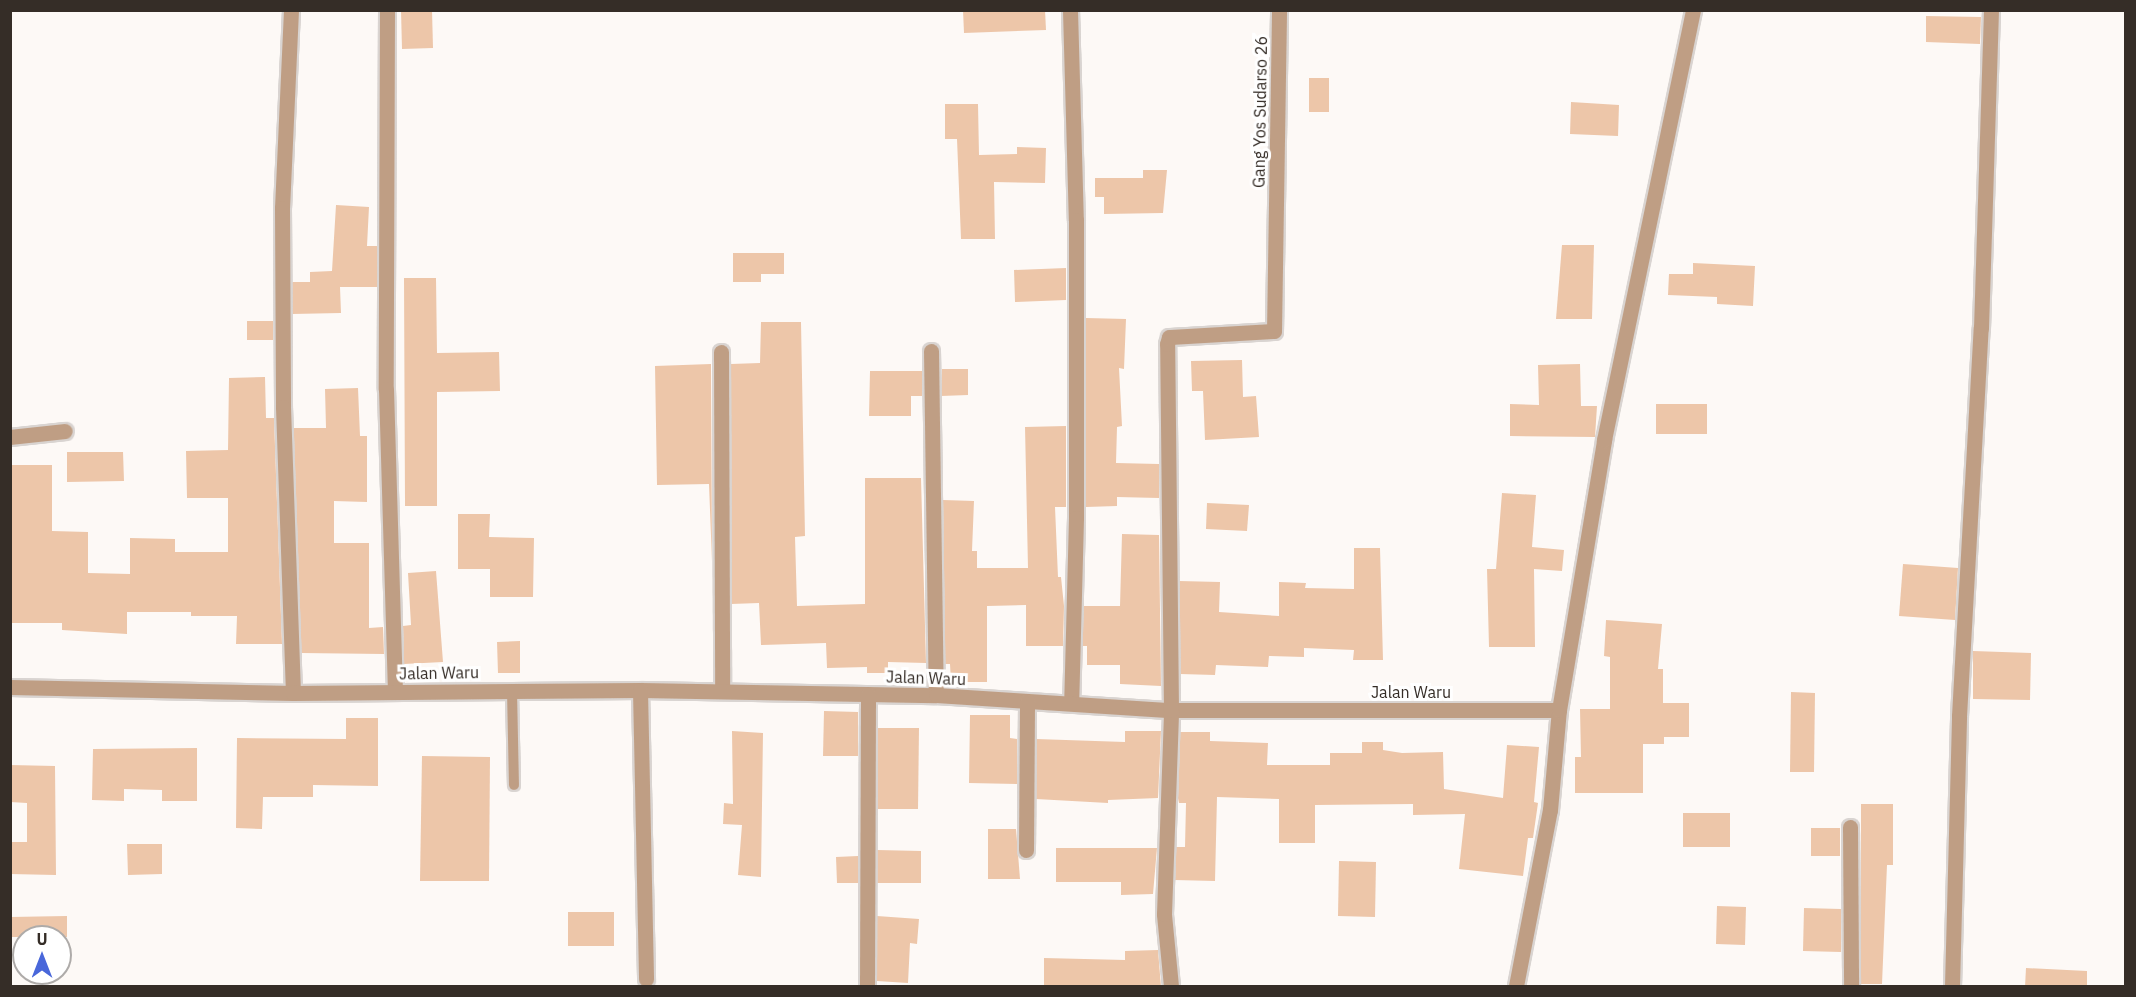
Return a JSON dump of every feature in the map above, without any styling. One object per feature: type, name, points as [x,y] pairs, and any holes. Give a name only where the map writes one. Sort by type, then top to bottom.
[{"type":"street","points":[[291,10],[282,207],[283,407],[293,693]]},
{"type":"street","points":[[387,10],[386,389],[395,692]]},
{"type":"street","points":[[1070,10],[1076,220],[1076,518],[1071,703]]},
{"type":"street","name":"Gang Yos Sudarso 26","points":[[1171,710],[1167,344],[1169,337],[1274,331],[1279,10]]},
{"type":"street","points":[[1516,987],[1550,810],[1559,710],[1604,440],[1693,10]]},
{"type":"street","points":[[1952,987],[1959,716],[1981,328],[1991,10]]},
{"type":"street","points":[[931,351],[936,695]]},
{"type":"street","points":[[721,352],[722,691]]},
{"type":"street","points":[[10,437],[65,431]]},
{"type":"street","name":"Jalan Waru","points":[[10,687],[293,693],[722,691],[936,695],[1171,710],[1559,710]]},
{"type":"street","points":[[640,690],[646,979]]},
{"type":"street","points":[[867,987],[868,694]]},
{"type":"street","points":[[1026,850],[1027,700]]},
{"type":"street","points":[[1171,710],[1164,914],[1171,987]]},
{"type":"street","points":[[1850,827],[1851,987]]},
{"type":"lane","points":[[512,691],[514,785]]},
{"type":"building","points":[[401,10],[432,10],[433,48],[402,49]]},
{"type":"building","points":[[963,10],[1045,10],[1046,30],[964,33]]},
{"type":"building","points":[[1926,16],[1981,17],[1980,44],[1926,42]]},
{"type":"building","points":[[1309,78],[1329,78],[1329,112],[1309,112]]},
{"type":"building","points":[[1571,102],[1619,105],[1618,136],[1570,134]]},
{"type":"building","points":[[945,104],[978,104],[979,155],[1017,154],[1017,147],[1046,148],[1045,183],[994,182],[995,239],[961,239],[957,139],[945,139]]},
{"type":"building","points":[[1143,170],[1167,170],[1163,213],[1104,214],[1104,197],[1095,197],[1095,178],[1143,178]]},
{"type":"building","points":[[336,205],[369,207],[367,246],[377,246],[377,287],[340,287],[341,313],[292,314],[292,282],[310,282],[310,272],[332,271]]},
{"type":"building","points":[[1562,245],[1594,245],[1592,319],[1556,319]]},
{"type":"building","points":[[733,253],[784,253],[784,274],[761,274],[761,282],[733,282]]},
{"type":"building","points":[[1693,263],[1755,266],[1753,306],[1717,304],[1717,297],[1668,295],[1669,274],[1693,274]]},
{"type":"building","points":[[1066,268],[1066,300],[1015,302],[1014,270]]},
{"type":"building","points":[[404,278],[436,278],[437,353],[499,352],[500,391],[437,392],[437,506],[405,506]]},
{"type":"building","points":[[1086,318],[1126,319],[1124,369],[1119,368],[1122,426],[1117,427],[1116,463],[1159,464],[1159,498],[1117,497],[1117,506],[1086,507]]},
{"type":"building","points":[[247,321],[273,321],[273,340],[247,340]]},
{"type":"building","points":[[761,322],[801,322],[805,536],[795,537],[797,606],[865,604],[865,478],[921,478],[926,663],[888,662],[888,673],[867,673],[867,667],[827,668],[826,643],[761,645],[759,603],[731,604],[731,364],[760,363]]},
{"type":"building","points":[[1242,360],[1243,397],[1256,396],[1259,437],[1205,440],[1203,391],[1192,391],[1191,361]]},
{"type":"building","points":[[711,364],[712,562],[709,484],[657,485],[655,366]]},
{"type":"building","points":[[1580,364],[1581,406],[1597,406],[1595,437],[1510,436],[1510,404],[1539,405],[1538,365]]},
{"type":"building","points":[[942,369],[968,369],[968,395],[941,396]]},
{"type":"building","points":[[870,371],[922,371],[922,396],[911,396],[911,416],[869,416]]},
{"type":"building","points":[[265,377],[266,418],[274,418],[282,644],[236,644],[237,616],[191,616],[191,612],[127,612],[127,634],[62,630],[62,623],[10,623],[10,465],[52,465],[52,531],[88,532],[88,573],[130,574],[130,538],[175,539],[175,552],[228,552],[228,498],[187,498],[186,451],[228,450],[229,378]]},
{"type":"building","points":[[358,388],[360,436],[367,436],[367,502],[334,501],[334,543],[369,543],[369,628],[383,627],[384,654],[301,653],[293,428],[326,428],[325,389]]},
{"type":"building","points":[[1656,404],[1707,404],[1707,434],[1656,434]]},
{"type":"building","points":[[1066,426],[1066,507],[1055,507],[1058,577],[1061,577],[1064,606],[1063,646],[1026,646],[1026,605],[987,606],[987,682],[951,682],[950,664],[945,664],[943,500],[974,501],[972,551],[977,551],[977,568],[1028,568],[1025,427]]},
{"type":"building","points":[[67,452],[123,452],[124,481],[67,482]]},
{"type":"building","points":[[1502,493],[1536,495],[1532,547],[1564,550],[1562,571],[1534,569],[1535,647],[1489,647],[1487,569],[1496,569]]},
{"type":"building","points":[[1207,503],[1249,505],[1247,531],[1206,529]]},
{"type":"building","points":[[458,514],[490,514],[489,537],[534,538],[533,597],[490,597],[490,569],[458,569]]},
{"type":"building","points":[[1122,534],[1159,535],[1161,686],[1120,684],[1120,665],[1087,665],[1087,646],[1082,646],[1083,606],[1120,606]]},
{"type":"building","points":[[1354,548],[1380,548],[1383,660],[1353,660],[1354,650],[1304,648],[1304,657],[1269,656],[1268,667],[1216,665],[1215,675],[1180,674],[1179,581],[1220,582],[1219,612],[1279,616],[1279,582],[1306,583],[1305,588],[1354,589]]},
{"type":"building","points":[[1903,564],[1958,568],[1955,620],[1899,616]]},
{"type":"building","points":[[436,571],[443,662],[404,664],[403,626],[411,625],[408,573]]},
{"type":"building","points":[[1606,620],[1662,624],[1658,669],[1663,669],[1663,703],[1689,703],[1689,737],[1664,737],[1664,744],[1643,744],[1643,793],[1575,793],[1575,757],[1581,757],[1580,709],[1610,709],[1610,657],[1604,656]]},
{"type":"building","points":[[520,641],[520,673],[498,673],[497,642]]},
{"type":"building","points":[[1973,651],[2031,653],[2030,700],[1973,699]]},
{"type":"building","points":[[1791,692],[1815,693],[1814,772],[1790,772]]},
{"type":"building","points":[[824,711],[858,712],[858,756],[823,756]]},
{"type":"building","points":[[970,715],[1010,715],[1010,738],[1017,739],[1017,784],[969,783]]},
{"type":"building","points":[[346,718],[378,718],[378,786],[313,785],[313,797],[263,797],[262,829],[236,828],[237,738],[346,739]]},
{"type":"building","points":[[878,728],[919,728],[918,809],[877,809]]},
{"type":"building","points":[[732,731],[763,733],[761,877],[738,875],[742,825],[723,824],[724,803],[733,804]]},
{"type":"building","points":[[1125,731],[1161,731],[1158,798],[1108,800],[1108,803],[1036,799],[1036,739],[1125,742]]},
{"type":"building","points":[[1180,732],[1210,732],[1210,741],[1268,743],[1267,765],[1330,765],[1330,753],[1362,753],[1362,742],[1383,742],[1383,750],[1402,753],[1443,752],[1444,789],[1503,798],[1507,745],[1539,747],[1534,802],[1538,803],[1533,838],[1528,838],[1523,876],[1459,869],[1465,814],[1413,815],[1413,804],[1315,805],[1315,843],[1279,843],[1279,799],[1217,797],[1215,881],[1175,880],[1176,847],[1185,847],[1186,803],[1179,803],[1178,798]]},
{"type":"building","points":[[197,748],[197,801],[162,801],[162,790],[124,789],[124,801],[92,800],[93,749]]},
{"type":"building","points":[[422,756],[490,757],[489,881],[420,881]]},
{"type":"building","points":[[10,765],[55,766],[56,875],[10,874],[10,842],[27,842],[27,803],[10,802]]},
{"type":"building","points":[[1861,804],[1893,804],[1893,865],[1887,865],[1882,984],[1861,984]]},
{"type":"building","points":[[1683,813],[1730,813],[1730,847],[1683,847]]},
{"type":"building","points":[[1811,828],[1840,828],[1840,856],[1811,856]]},
{"type":"building","points":[[988,829],[1016,829],[1020,879],[988,879]]},
{"type":"building","points":[[127,844],[162,844],[162,874],[128,875]]},
{"type":"building","points":[[1056,848],[1157,848],[1153,894],[1121,895],[1121,882],[1056,882]]},
{"type":"building","points":[[877,850],[921,851],[921,883],[877,883]]},
{"type":"building","points":[[858,856],[858,883],[837,883],[836,857]]},
{"type":"building","points":[[1339,861],[1376,862],[1375,917],[1338,916]]},
{"type":"building","points":[[1717,906],[1746,907],[1745,945],[1716,944]]},
{"type":"building","points":[[1804,908],[1841,909],[1841,952],[1803,951]]},
{"type":"building","points":[[568,912],[614,912],[614,946],[568,946]]},
{"type":"building","points":[[67,916],[67,925],[12,925],[12,937],[10,937],[10,917]]},
{"type":"building","points":[[877,916],[919,919],[917,944],[910,943],[908,983],[877,981]]},
{"type":"building","points":[[1158,950],[1161,987],[1044,987],[1044,958],[1125,960],[1125,951]]},
{"type":"building","points":[[2026,968],[2087,971],[2087,987],[2025,987]]}]
